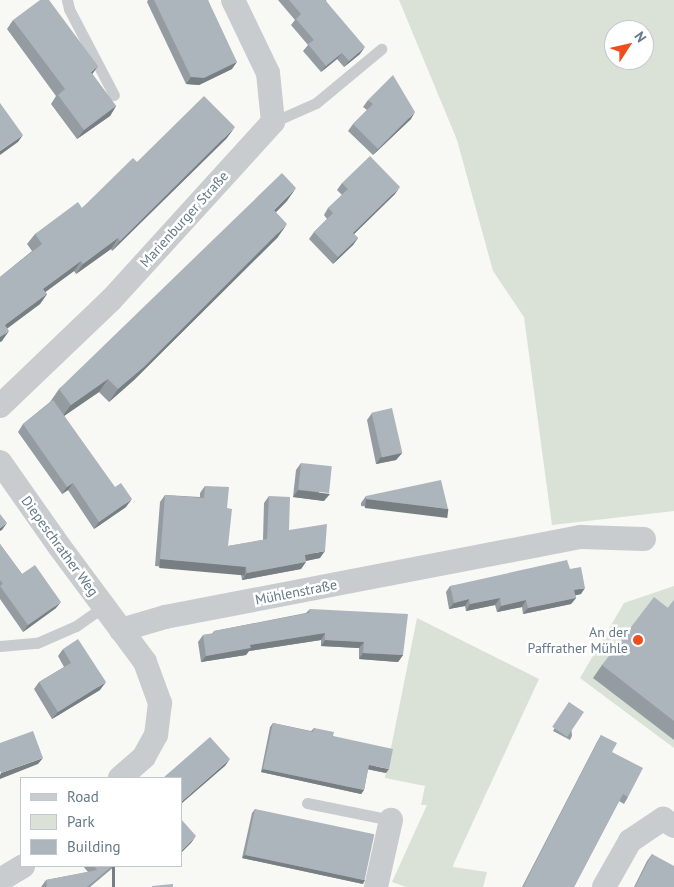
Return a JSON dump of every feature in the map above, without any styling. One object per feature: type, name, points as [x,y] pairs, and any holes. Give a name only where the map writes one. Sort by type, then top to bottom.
[{"type":"street","points":[[233,0],[268,72],[273,122]]},
{"type":"street","name":"Marienburger Straße","points":[[0,406],[111,300],[273,122]]},
{"type":"street","name":"Diepeschrather Weg","points":[[0,462],[121,630]]},
{"type":"street","name":"Mühlenstraße","points":[[121,630],[165,617],[581,537],[644,538]]},
{"type":"street","points":[[121,630],[145,662],[160,703],[156,735],[144,757],[121,777]]},
{"type":"street","points":[[604,887],[630,841],[663,819],[674,826]]},
{"type":"street","points":[[376,887],[391,820]]},
{"type":"street","points":[[0,880],[21,867]]},
{"type":"lane","points":[[67,0],[69,9],[114,95]]},
{"type":"lane","points":[[273,122],[316,104],[381,49]]},
{"type":"lane","points":[[0,646],[38,643],[76,626],[103,607]]},
{"type":"lane","points":[[307,803],[391,820]]},
{"type":"green space","points":[[399,0],[674,0],[674,511],[552,525],[524,317],[493,271],[457,140]]},
{"type":"green space","name":"An der Paffrather Mühle","points":[[674,586],[674,748],[580,678],[624,603]]},
{"type":"green space","points":[[417,618],[539,679],[454,863],[453,867],[487,872],[483,887],[406,887],[392,882],[427,805],[421,805],[425,786],[385,778]]},
{"type":"building","points":[[40,0],[49,0],[98,66],[91,72],[116,106],[84,130],[58,95],[65,89],[13,20]]},
{"type":"building","points":[[154,0],[208,0],[237,62],[204,78],[191,77]]},
{"type":"building","points":[[289,0],[325,0],[365,47],[349,61],[342,53],[326,66],[308,44],[314,40],[296,19],[301,14]]},
{"type":"building","points":[[393,75],[415,112],[378,149],[353,124],[373,104],[368,100]]},
{"type":"building","points":[[204,96],[235,127],[120,241],[118,238],[83,264],[81,261],[43,289],[47,294],[5,325],[9,331],[0,337],[0,277],[42,244],[35,234],[78,202],[82,208],[133,158],[137,162]]},
{"type":"building","points":[[0,103],[23,135],[0,151]]},
{"type":"building","points":[[370,156],[400,187],[353,233],[358,238],[338,257],[314,232],[333,213],[328,208],[348,189],[342,183]]},
{"type":"building","points":[[282,173],[296,188],[274,210],[287,224],[144,367],[118,389],[108,379],[71,405],[59,389]]},
{"type":"building","points":[[53,400],[115,487],[121,483],[132,499],[99,522],[73,483],[67,487],[23,424]]},
{"type":"building","points":[[392,408],[402,453],[382,458],[372,413]]},
{"type":"building","points":[[301,463],[332,466],[329,493],[298,490]]},
{"type":"building","points":[[441,480],[448,509],[366,499],[366,496]]},
{"type":"building","points":[[205,486],[229,487],[227,508],[232,509],[228,546],[267,539],[269,496],[290,497],[289,530],[327,524],[325,551],[305,555],[306,562],[247,573],[246,567],[160,559],[165,495],[204,498]]},
{"type":"building","points":[[0,514],[7,523],[0,528]]},
{"type":"building","points":[[0,544],[22,574],[35,565],[61,602],[28,625],[0,586],[3,584],[0,580]]},
{"type":"building","points":[[567,560],[570,569],[581,567],[585,588],[574,590],[576,598],[528,608],[526,600],[501,606],[500,598],[470,604],[469,599],[454,603],[450,586]]},
{"type":"building","points":[[654,597],[668,608],[674,600],[674,721],[602,665]]},
{"type":"building","points":[[310,609],[408,614],[403,655],[363,653],[364,642],[325,640],[325,633],[250,645],[251,648],[206,656],[203,635],[214,633],[214,631],[309,613]]},
{"type":"building","points":[[78,639],[106,682],[58,712],[39,682],[71,663],[63,649]]},
{"type":"building","points":[[569,702],[584,712],[567,737],[552,727]]},
{"type":"building","points":[[273,723],[313,732],[314,728],[334,732],[333,736],[393,749],[389,769],[369,765],[364,790],[263,769]]},
{"type":"building","points":[[33,731],[43,758],[1,773],[0,743]]},
{"type":"building","points":[[601,735],[617,743],[612,752],[643,768],[628,797],[623,794],[574,887],[523,887]]},
{"type":"building","points":[[210,737],[230,759],[182,801],[182,777],[164,777]]},
{"type":"building","points":[[255,809],[374,834],[365,880],[245,855]]},
{"type":"building","points":[[182,820],[196,836],[182,850]]},
{"type":"building","points":[[652,854],[674,866],[674,887],[635,887]]},
{"type":"building","points":[[95,867],[111,867],[87,887],[47,887],[46,880],[97,870]]},
{"type":"building","points":[[173,884],[173,887],[152,887],[152,886]]},
{"type":"place","name":"An der Paffrather Mühle","points":[[638,640]]}]
